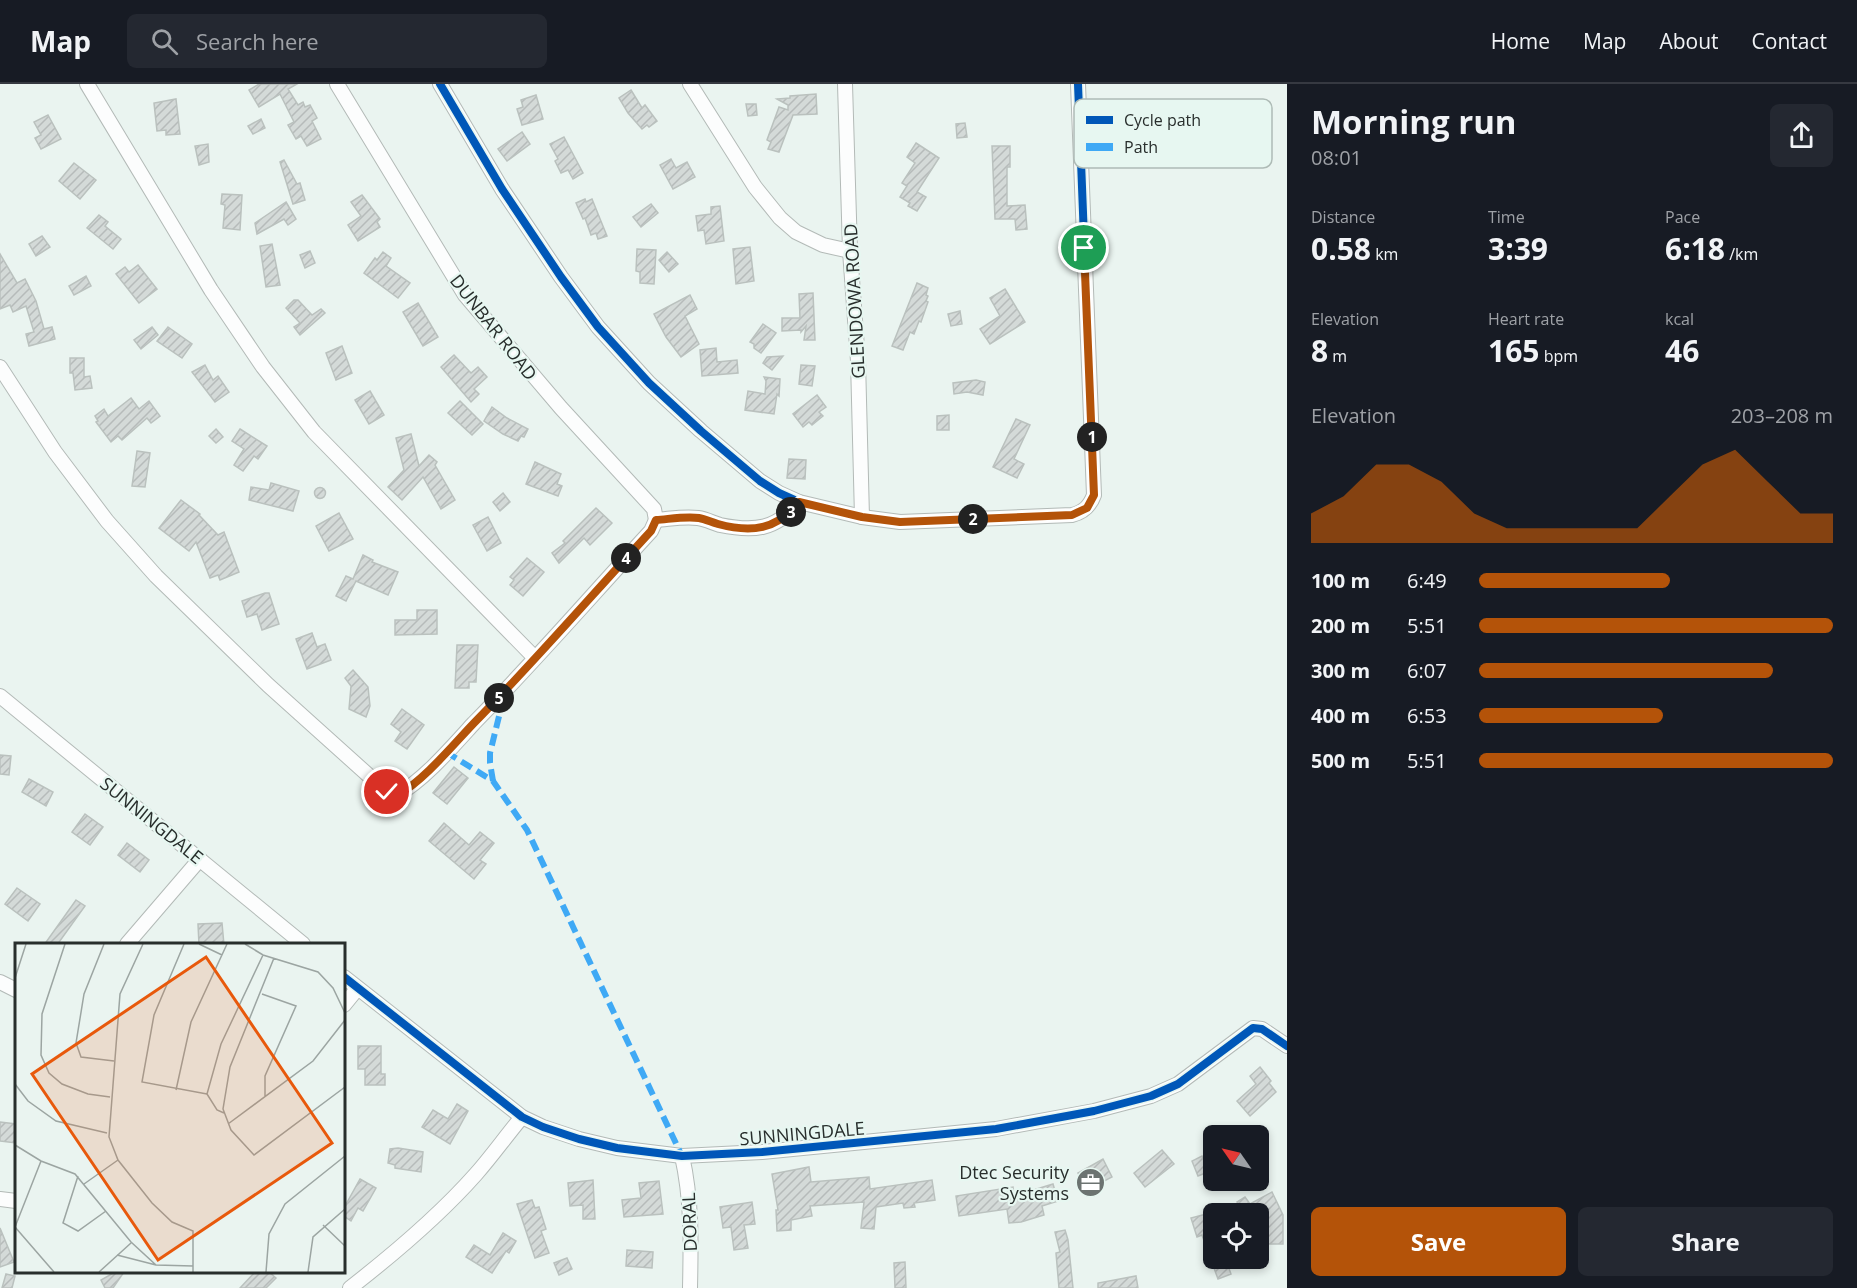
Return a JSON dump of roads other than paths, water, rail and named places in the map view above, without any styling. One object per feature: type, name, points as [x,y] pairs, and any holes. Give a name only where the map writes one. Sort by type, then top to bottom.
[{"type":"street","points":[[87,84],[212,290],[263,367],[314,432],[535,658]]},
{"type":"street","name":"DUNBAR ROAD","points":[[337,84],[465,296],[561,408],[654,509],[656,520]]},
{"type":"street","points":[[440,84],[502,189],[561,277],[598,327],[649,383],[760,481],[779,493],[799,502],[862,517],[900,522],[1072,515],[1080,513],[1091,503],[1094,495],[1081,168]]},
{"type":"street","points":[[690,84],[755,188],[780,218],[796,232],[823,245],[850,252]]},
{"type":"street","name":"GLENDOWA ROAD","points":[[845,84],[850,252],[858,361],[862,517]]},
{"type":"street","points":[[1078,84],[1079,99]]},
{"type":"street","points":[[0,367],[55,452],[107,521],[156,576],[268,685],[387,792],[398,795],[463,735],[651,531],[656,520],[699,518],[720,525],[765,527],[780,522],[799,502]]},
{"type":"street","name":"SUNNINGDALE","points":[[0,696],[301,943]]},
{"type":"street","points":[[129,943],[200,859]]},
{"type":"street","name":"SUNNINGDALE","points":[[345,979],[522,1117],[579,1139],[616,1148],[682,1156],[762,1152],[996,1129],[1094,1111],[1151,1096],[1178,1084],[1253,1028],[1262,1029],[1287,1046]]},
{"type":"street","points":[[0,982],[15,990]]},
{"type":"street","points":[[345,1004],[357,989]]},
{"type":"street","points":[[350,1288],[438,1214],[476,1174],[522,1117]]},
{"type":"street","name":"DORAL","points":[[682,1156],[691,1208],[690,1288]]},
{"type":"street","points":[[0,1199],[15,1201]]},
{"type":"place","name":"Dtec Security Systems","points":[[1090,1182]]}]
